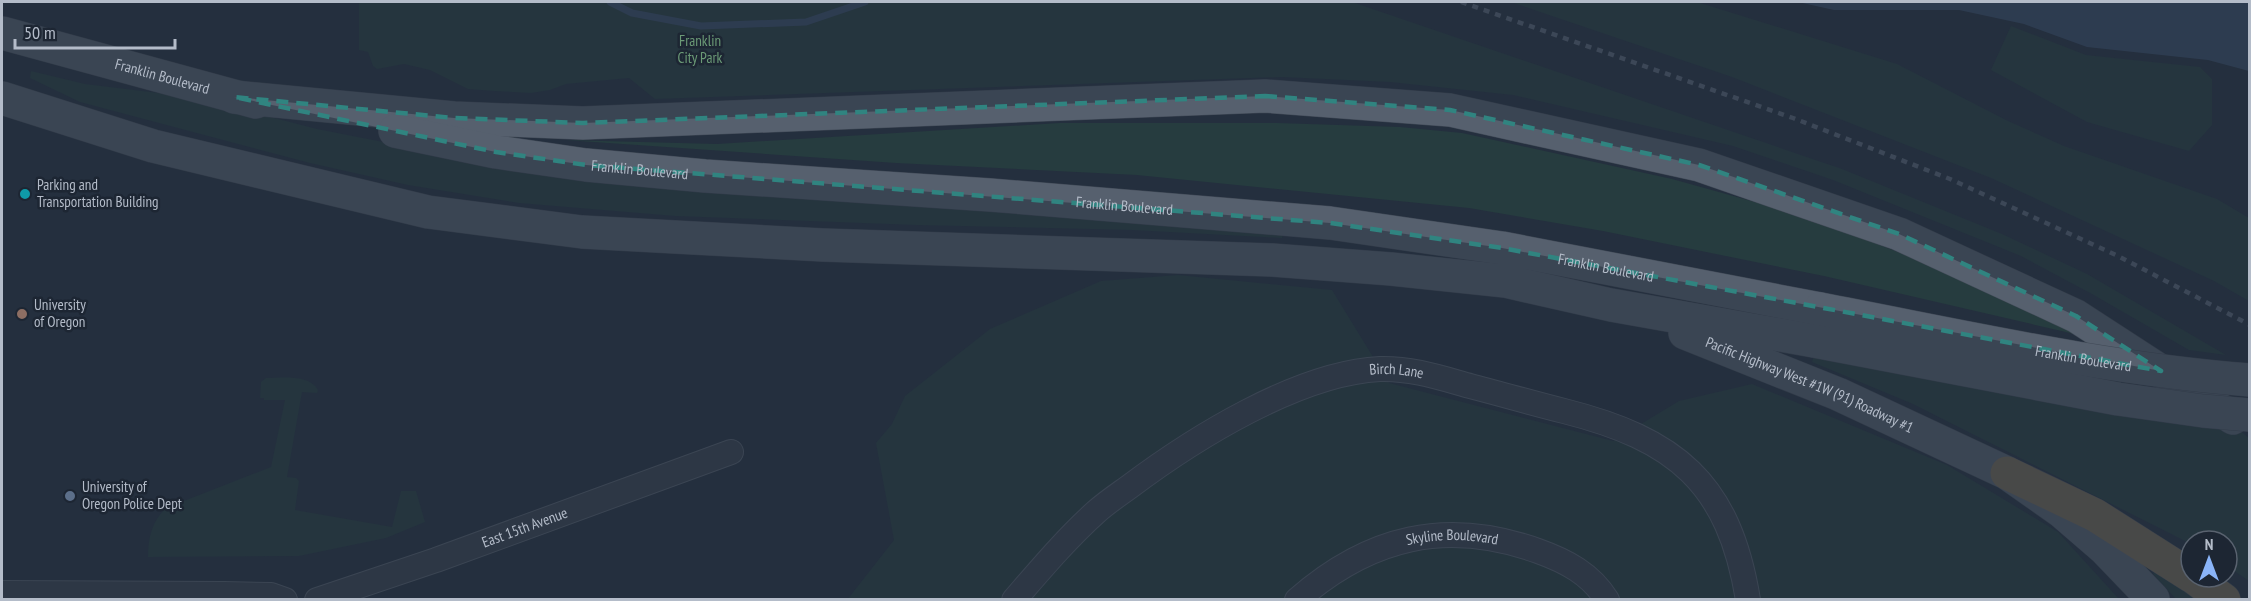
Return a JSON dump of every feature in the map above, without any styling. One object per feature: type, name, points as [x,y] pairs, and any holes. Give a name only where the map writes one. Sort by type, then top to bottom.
[{"type":"highway","points":[[2007,473],[2095,515],[2179,569]]},
{"type":"highway","points":[[2209,589],[2224,600]]},
{"type":"main road","name":"Franklin Boulevard","points":[[2,33],[234,97],[496,152],[586,165],[705,176],[990,195],[1330,223],[1502,248],[2115,365],[2250,380]]},
{"type":"main road","points":[[234,97],[454,118],[583,123],[1265,96],[1450,110],[1699,165],[1899,234],[2076,316],[2250,429]]},
{"type":"main road","points":[[2,98],[153,146],[417,209],[582,232],[823,245],[1272,260],[1505,281],[1611,305],[2118,399],[2203,411],[2250,414]]},
{"type":"main road","name":"Pacific Highway West #1W (91) Roadway #1","points":[[1611,305],[1838,394],[2007,473],[2061,512],[2104,549],[2153,600]]},
{"type":"street","name":"Birch Lane","points":[[1014,600],[1096,512],[1183,448],[1250,410],[1316,383],[1353,372],[1381,369],[1436,376],[1593,418],[1638,435],[1664,449],[1686,465],[1703,484],[1713,501],[1737,554],[1748,600]]},
{"type":"street","name":"East 15th Avenue","points":[[317,600],[447,556],[731,452]]},
{"type":"street","name":"Skyline Boulevard","points":[[1297,600],[1316,583],[1340,567],[1372,552],[1398,542],[1455,533],[1523,545],[1554,556],[1592,579],[1607,600]]},
{"type":"street","points":[[2,593],[271,595],[285,600]]},
{"type":"highlighted area","points":[[1265,96],[1450,110],[1699,165],[1899,234],[2076,316],[2161,371],[1502,248],[1330,223],[586,165],[496,152],[234,97],[454,118],[583,123]]},
{"type":"green space","name":"Franklin City Park","points":[[359,2],[1352,2],[1842,169],[2002,234],[2087,274],[2226,355],[2189,350],[2021,256],[1833,180],[1733,146],[1513,95],[1390,82],[1282,77],[655,99],[629,78],[566,84],[550,90],[531,93],[468,89],[430,70],[404,64],[377,69],[373,66],[368,52],[359,50]]},
{"type":"green space","points":[[1511,2],[1697,2],[1897,64],[2008,121],[2064,146],[2217,199],[2249,218],[2249,301],[2214,281],[1991,178],[1732,77]]},
{"type":"green space","points":[[2011,26],[2086,55],[2200,67],[2212,79],[2212,125],[2189,151],[2087,122],[1991,70]]},
{"type":"green space","points":[[31,71],[85,84],[175,95],[317,129],[419,149],[1284,227],[1282,238],[1132,230],[675,216],[519,203],[408,185],[310,163],[80,102],[30,78]]},
{"type":"green space","points":[[1060,123],[1277,123],[1400,127],[1462,133],[1672,179],[1805,216],[1926,263],[2079,335],[1824,276],[1603,231],[1469,208],[1137,175],[896,163],[565,140],[717,144]]},
{"type":"green space","points":[[1178,275],[1332,290],[1389,383],[1613,441],[1679,401],[1752,384],[1947,465],[2058,532],[2118,598],[847,600],[894,540],[876,443],[892,424],[905,396],[990,329],[1101,281]]},
{"type":"green space","points":[[1816,349],[2233,425],[2249,438],[2249,581],[2239,574],[2239,529],[2179,529],[2179,538],[1913,404],[1812,362]]},
{"type":"green space","points":[[266,378],[302,379],[314,385],[318,390],[317,393],[302,392],[287,477],[296,478],[299,481],[295,510],[392,527],[401,491],[416,491],[425,522],[386,538],[299,556],[148,557],[152,530],[157,518],[166,508],[271,467],[285,400],[260,398],[261,382]]},
{"type":"green space","points":[[2155,569],[2179,585],[2179,589],[2184,589],[2199,599],[2176,599],[2153,574]]},
{"type":"water","points":[[1798,2],[2249,2],[2249,71],[2208,60],[2087,47],[2024,24],[1959,10],[1834,10]]},
{"type":"waterway","points":[[610,2],[632,13],[701,26],[806,22],[865,2]]},
{"type":"railway","points":[[1461,2],[1793,118],[1950,179],[2118,256],[2250,325]]},
{"type":"place","name":"Parking and Transportation Building","points":[[25,194]]},
{"type":"place","name":"University of Oregon","points":[[22,314]]},
{"type":"place","name":"University of Oregon Police Dept","points":[[70,496]]}]
